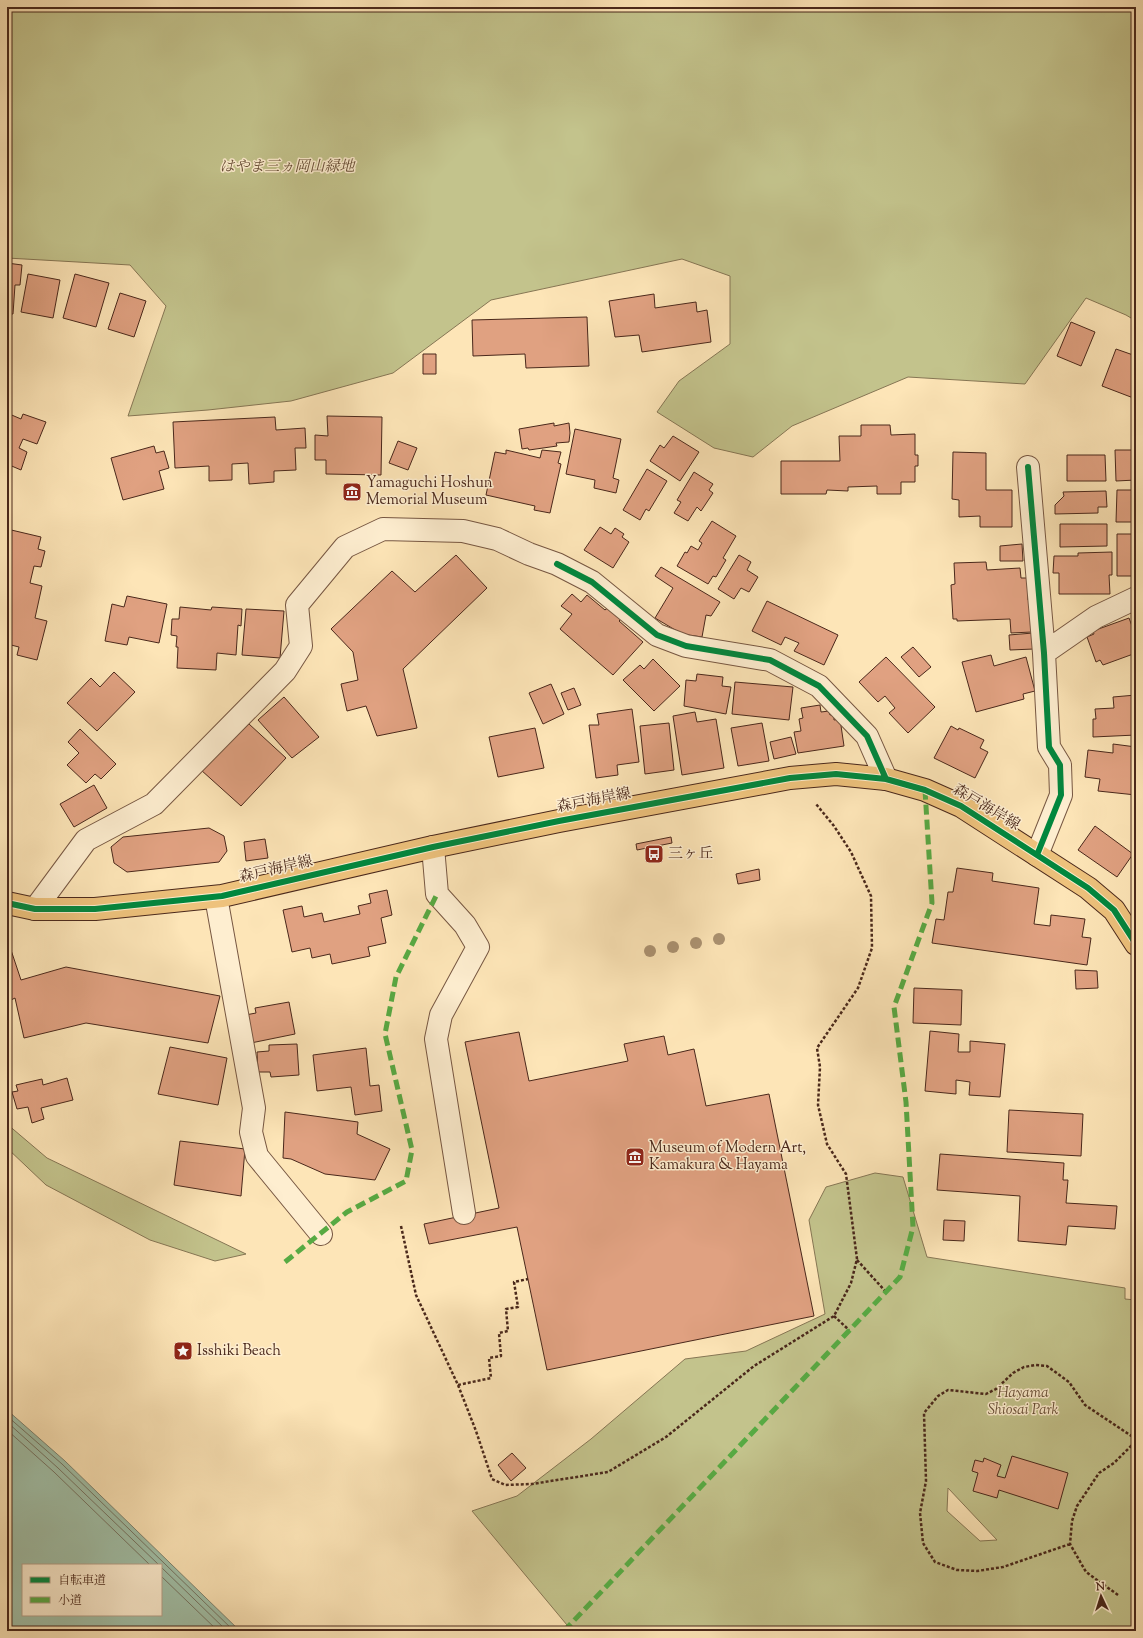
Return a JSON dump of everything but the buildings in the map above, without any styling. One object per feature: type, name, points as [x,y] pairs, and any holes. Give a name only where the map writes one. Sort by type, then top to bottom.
[{"type":"main road","name":"森戸海岸線","points":[[7,903],[35,909],[95,909],[216,897],[433,847],[559,821],[790,778],[836,774],[886,779],[925,790],[961,806],[1088,888],[1114,910],[1136,942]]},
{"type":"street","points":[[1028,468],[1044,653],[1049,747],[1060,765],[1061,795],[1037,854]]},
{"type":"street","points":[[35,909],[86,840],[154,804],[285,670],[301,646],[297,605],[345,547],[383,529],[463,531],[497,539],[529,554],[557,564],[592,582],[657,635],[686,646],[770,660],[819,686],[867,736],[886,779]]},
{"type":"street","points":[[1044,653],[1096,617],[1136,598]]},
{"type":"street","points":[[433,847],[437,894],[465,925],[478,947],[441,1015],[436,1039],[464,1213]]},
{"type":"street","points":[[216,897],[254,1108],[251,1132],[256,1156],[320,1234]]},
{"type":"path","points":[[401,1226],[416,1295],[458,1385],[492,1479],[505,1485],[532,1484],[608,1472],[666,1436],[705,1407],[754,1366],[834,1316],[851,1283],[857,1260],[846,1174],[827,1144],[818,1105],[820,1067],[817,1048],[858,988],[872,948],[871,896],[851,852],[834,826],[811,798],[790,778]]},
{"type":"path","points":[[857,1260],[886,1292]]},
{"type":"path","points":[[458,1385],[491,1378],[489,1358],[501,1356],[499,1333],[508,1331],[506,1309],[518,1307],[514,1282],[528,1279]]},
{"type":"path","points":[[834,1316],[849,1330]]},
{"type":"path","points":[[1070,1544],[1003,1567],[977,1571],[957,1570],[936,1562],[923,1543],[920,1513],[926,1481],[924,1413],[938,1396],[948,1390],[986,1394],[996,1389],[1013,1373],[1024,1367],[1036,1364],[1047,1366],[1069,1382],[1085,1405],[1136,1440],[1114,1463],[1099,1473],[1077,1506],[1072,1521],[1070,1544],[1086,1572],[1118,1595]]},
{"type":"green space","name":"はやま三ヵ岡山緑地","points":[[7,7],[1136,7],[1136,321],[1126,315],[1086,298],[1025,384],[908,377],[792,426],[753,457],[714,448],[657,412],[679,381],[730,344],[730,276],[682,259],[491,300],[393,373],[291,401],[208,410],[128,416],[166,306],[130,265],[7,258]]},
{"type":"green space","points":[[7,1124],[47,1158],[246,1254],[215,1261],[150,1240],[46,1185],[7,1148]]},
{"type":"green space","name":"Hayama Shiosai Park","points":[[875,1173],[903,1177],[927,1257],[1125,1288],[1125,1299],[1136,1300],[1136,1631],[572,1631],[472,1511],[517,1496],[591,1439],[685,1359],[746,1351],[825,1314],[809,1220],[826,1187]],"holes":[[[948,1488],[997,1540],[980,1541],[947,1511]]]},
{"type":"water","points":[[7,1410],[65,1461],[240,1631],[7,1631]]},
{"type":"marked path","points":[[564,1631],[900,1277],[913,1227],[906,1102],[894,1007],[932,903],[925,790]]},
{"type":"marked path","points":[[285,1262],[347,1212],[406,1181],[412,1150],[385,1034],[396,977],[437,894]]},
{"type":"cycle path","points":[[1028,467],[1044,653],[1049,747],[1060,765],[1061,795],[1037,855]]},
{"type":"cycle path","points":[[557,564],[592,582],[657,635],[686,646],[770,660],[819,686],[867,736],[886,779]]},
{"type":"cycle path","points":[[7,903],[35,909],[95,909],[222,896],[433,847],[559,821],[790,778],[836,774],[886,779],[925,790],[961,806],[1088,888],[1114,910],[1136,944]]},
{"type":"place","name":"Yamaguchi Hoshun Memorial Museum","points":[[352,492]]},
{"type":"place","name":"三ヶ丘","points":[[654,854]]},
{"type":"place","name":"Museum of Modern Art, Kamakura & Hayama","points":[[635,1157]]},
{"type":"place","name":"Isshiki Beach","points":[[183,1351]]}]
